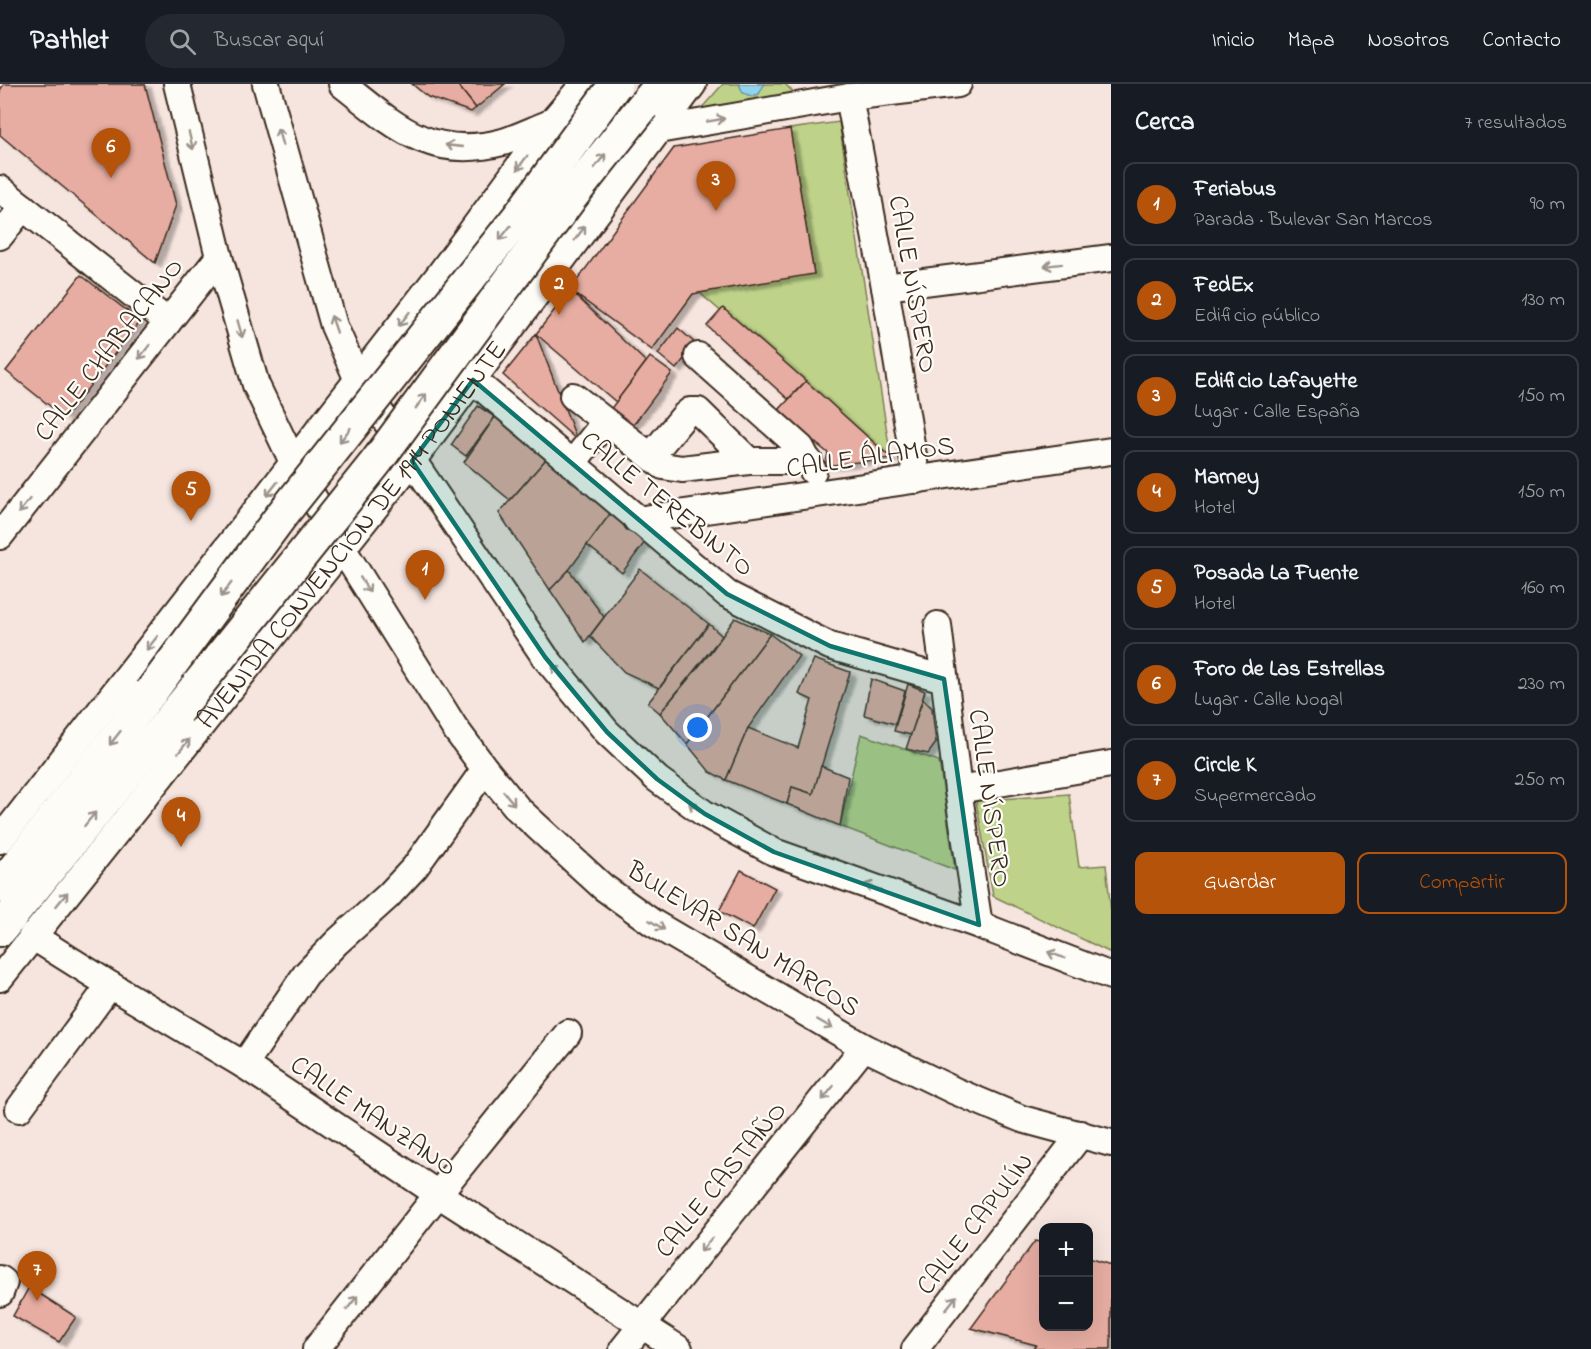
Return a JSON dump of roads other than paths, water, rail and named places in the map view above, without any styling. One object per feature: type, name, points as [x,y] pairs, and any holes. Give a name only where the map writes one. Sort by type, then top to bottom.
[{"type":"main road","points":[[0,886],[151,692],[281,516],[519,216],[616,85]]},
{"type":"main road","name":"AVENIDA CONVENCIÓN DE 1914 PONIENTE","points":[[0,930],[377,461],[572,196],[654,107]]},
{"type":"street","name":"BULEVAR SAN MARCOS","points":[[177,84],[219,257],[256,385],[293,462],[342,548],[454,728],[484,769],[518,809],[603,887],[652,923],[864,1047],[955,1092],[1022,1119],[1111,1143]]},
{"type":"street","points":[[266,84],[334,326],[357,378],[545,657],[606,732],[657,779],[705,814],[774,852],[979,925],[1111,976]]},
{"type":"street","points":[[342,84],[396,126],[428,142],[462,148],[503,142],[551,123]]},
{"type":"street","points":[[0,840],[440,274],[551,123],[584,84]]},
{"type":"street","name":"AVENIDA CONVENCIÓN DE 1914 PONIENTE","points":[[0,978],[473,380],[512,325],[654,107],[693,84]]},
{"type":"street","points":[[810,84],[839,99]]},
{"type":"street","points":[[654,107],[839,99],[958,84]]},
{"type":"street","name":"CALLE NÍSPERO","points":[[839,99],[885,287],[917,480]]},
{"type":"street","points":[[0,189],[168,322]]},
{"type":"street","points":[[0,236],[23,207]]},
{"type":"street","name":"CALLE CHABACANO","points":[[0,536],[219,257]]},
{"type":"street","points":[[885,287],[1111,258]]},
{"type":"street","points":[[440,274],[443,293],[453,311],[464,321],[487,328],[512,325]]},
{"type":"street","points":[[698,356],[801,448],[823,493]]},
{"type":"street","name":"CALLE TEREBINTO","points":[[473,380],[727,594],[830,646],[944,679]]},
{"type":"street","points":[[573,396],[663,466],[682,469],[749,461],[809,461]]},
{"type":"street","points":[[651,456],[684,416],[690,411],[698,411],[749,461]]},
{"type":"street","points":[[572,464],[605,422]]},
{"type":"street","name":"CALLE ÁLAMOS","points":[[637,520],[1111,451]]},
{"type":"street","points":[[237,533],[271,535],[287,542],[301,559],[309,580],[306,593]]},
{"type":"street","name":"CALLE NÍSPERO","points":[[938,625],[958,790],[979,925]]},
{"type":"street","points":[[958,790],[1111,764]]},
{"type":"street","points":[[244,1065],[306,974],[416,867],[484,769]]},
{"type":"street","name":"CALLE MANZANO","points":[[32,936],[244,1065],[438,1194],[679,1349]]},
{"type":"street","points":[[19,1109],[110,985]]},
{"type":"street","points":[[316,1349],[568,1033]]},
{"type":"street","name":"CALLE CASTAÑO","points":[[623,1349],[864,1047]]},
{"type":"street","name":"CALLE CAPULÍN","points":[[915,1349],[1081,1134]]},
{"type":"street","points":[[0,1279],[4,1282],[0,1293]]},
{"type":"water","points":[[739,84],[764,84],[759,94],[751,96],[743,93]]},
{"type":"place","name":"Foro de Las Estrellas","points":[[111,178]]},
{"type":"place","name":"Edificio Lafayette","points":[[716,211]]},
{"type":"place","name":"FedEx","points":[[559,315]]},
{"type":"place","name":"Posada La Fuente","points":[[191,521]]},
{"type":"place","name":"Feriabus","points":[[425,600]]},
{"type":"place","name":"Marney","points":[[181,847]]},
{"type":"place","name":"Circle K","points":[[37,1301]]}]
